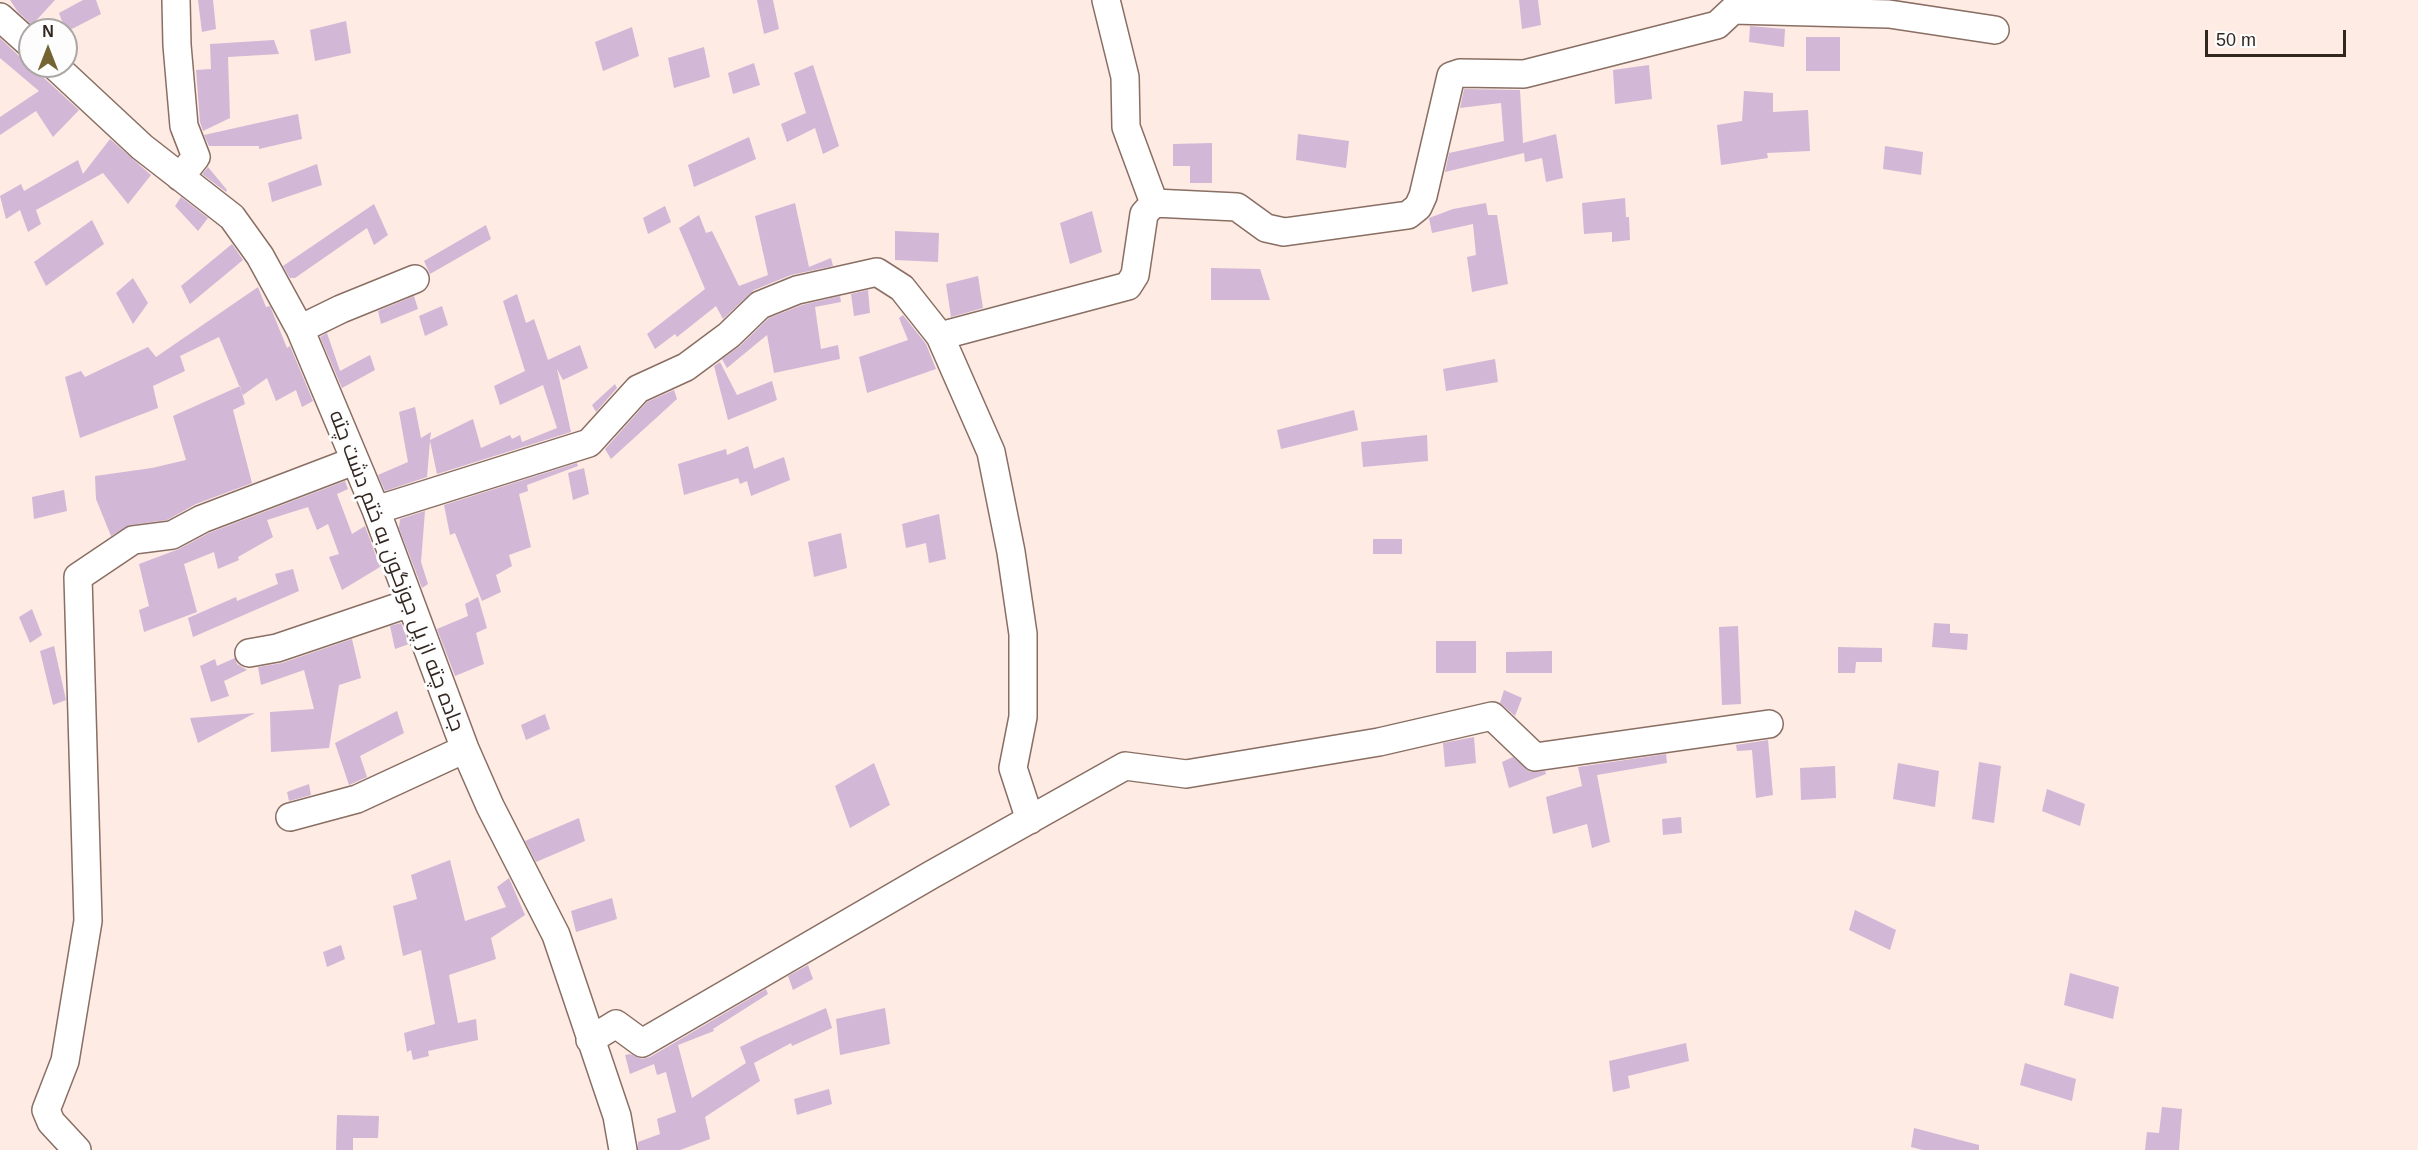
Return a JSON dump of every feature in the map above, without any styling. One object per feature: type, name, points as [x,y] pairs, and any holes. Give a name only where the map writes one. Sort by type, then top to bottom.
[{"type":"street","points":[[176,0],[177,45],[184,126],[196,157],[180,177]]},
{"type":"street","points":[[1106,0],[1125,77],[1126,127],[1154,202]]},
{"type":"street","points":[[1154,202],[1237,207],[1266,228],[1284,232],[1408,215],[1418,207],[1423,196],[1451,76],[1460,73],[1524,74],[1717,25],[1733,10],[1889,14],[1995,30]]},
{"type":"street","points":[[0,17],[18,33]]},
{"type":"street","name":"جاده چته از پل جوزگون به ختم دشت چته","points":[[68,78],[142,147],[232,217],[260,256],[300,329],[376,510],[465,749],[490,806],[556,935],[617,1116],[622,1150]]},
{"type":"street","points":[[940,336],[1128,286],[1135,276],[1144,214],[1154,202]]},
{"type":"street","points":[[376,510],[589,443],[638,389],[686,367],[729,335],[760,305],[797,290],[877,272],[902,288],[940,336],[991,452],[1011,552],[1023,634],[1023,717],[1013,768],[1030,820]]},
{"type":"street","points":[[300,329],[415,279]]},
{"type":"street","points":[[77,1150],[51,1122],[46,1110],[65,1061],[88,921],[78,577],[133,540],[172,535],[202,519],[354,461]]},
{"type":"street","points":[[249,653],[277,648],[410,603]]},
{"type":"street","points":[[590,1040],[616,1024],[642,1043],[931,875],[1125,766],[1186,774],[1379,742],[1492,716],[1535,758],[1769,724]]},
{"type":"street","points":[[290,817],[357,799],[465,749]]},
{"type":"building","points":[[10,0],[55,0],[38,18],[24,18]]},
{"type":"building","points":[[83,0],[96,0],[101,14],[78,26],[78,18],[61,18],[59,13]]},
{"type":"building","points":[[198,0],[213,0],[216,29],[202,32]]},
{"type":"building","points":[[757,0],[773,0],[779,29],[764,34]]},
{"type":"building","points":[[1519,0],[1538,0],[1541,25],[1522,29]]},
{"type":"building","points":[[346,21],[351,53],[315,61],[310,30]]},
{"type":"building","points":[[1750,26],[1785,29],[1784,47],[1749,42]]},
{"type":"building","points":[[632,27],[639,56],[603,71],[595,42]]},
{"type":"building","points":[[1806,37],[1840,37],[1840,71],[1806,71]]},
{"type":"building","points":[[0,38],[18,55],[18,73],[0,58]]},
{"type":"building","points":[[274,40],[279,54],[228,57],[230,118],[203,131],[200,122],[196,70],[211,69],[210,44]]},
{"type":"building","points":[[704,47],[710,77],[674,88],[668,58]]},
{"type":"building","points":[[754,63],[760,85],[733,94],[728,73]]},
{"type":"building","points":[[813,65],[839,146],[823,154],[815,128],[787,142],[781,124],[806,113],[794,73]]},
{"type":"building","points":[[1649,65],[1652,99],[1615,104],[1613,70]]},
{"type":"building","points":[[24,78],[44,78],[79,110],[53,137],[36,111],[0,135],[0,117],[39,91]]},
{"type":"building","points":[[1464,89],[1520,90],[1523,143],[1556,134],[1563,178],[1546,182],[1542,158],[1525,162],[1524,153],[1445,172],[1449,153],[1504,141],[1501,103],[1460,108]]},
{"type":"building","points":[[1744,91],[1773,93],[1773,112],[1808,110],[1810,151],[1767,153],[1768,158],[1721,165],[1717,125],[1742,121]]},
{"type":"building","points":[[298,114],[302,139],[259,149],[259,146],[209,146],[204,135]]},
{"type":"building","points":[[1298,134],[1349,141],[1346,168],[1296,160]]},
{"type":"building","points":[[749,137],[756,159],[694,187],[688,165]]},
{"type":"building","points":[[110,139],[151,175],[128,204],[103,173],[36,210],[41,224],[28,232],[20,210],[6,219],[0,196],[21,184],[24,191],[78,160],[83,174]]},
{"type":"building","points":[[1212,143],[1212,183],[1190,183],[1190,166],[1173,166],[1173,144]]},
{"type":"building","points":[[1885,146],[1923,152],[1921,175],[1883,169]]},
{"type":"building","points":[[317,164],[322,185],[272,202],[268,183]]},
{"type":"building","points":[[208,167],[227,190],[226,192],[202,174]]},
{"type":"building","points":[[181,197],[208,218],[198,231],[175,206]]},
{"type":"building","points":[[1625,198],[1630,240],[1612,242],[1612,232],[1584,234],[1582,203]]},
{"type":"building","points":[[795,203],[809,267],[831,258],[833,266],[791,275],[754,290],[723,319],[716,306],[677,337],[675,334],[655,349],[647,334],[705,289],[679,228],[699,215],[706,233],[712,231],[739,286],[768,275],[755,216]]},
{"type":"building","points":[[1486,203],[1488,215],[1497,215],[1508,284],[1472,292],[1467,257],[1476,255],[1473,224],[1432,233],[1429,218],[1453,209]]},
{"type":"building","points":[[374,204],[388,235],[374,245],[367,228],[295,278],[290,278],[283,266]]},
{"type":"building","points":[[665,206],[671,222],[648,234],[643,218]]},
{"type":"building","points":[[1092,211],[1102,252],[1070,264],[1060,223]]},
{"type":"building","points":[[92,220],[104,244],[46,286],[34,262]]},
{"type":"building","points":[[486,225],[491,239],[430,274],[424,261]]},
{"type":"building","points":[[895,231],[939,233],[938,262],[895,260]]},
{"type":"building","points":[[232,244],[243,260],[190,304],[181,286]]},
{"type":"building","points":[[1211,268],[1260,269],[1270,300],[1211,300]]},
{"type":"building","points":[[978,276],[983,308],[951,317],[946,284]]},
{"type":"building","points":[[133,278],[148,303],[133,324],[116,293]]},
{"type":"building","points":[[258,287],[266,307],[270,306],[287,348],[290,346],[313,401],[302,407],[296,390],[276,401],[267,378],[243,395],[219,337],[180,356],[185,371],[153,386],[158,408],[80,438],[65,377],[81,371],[85,377],[148,347],[156,357]]},
{"type":"building","points":[[868,290],[870,313],[854,316],[851,294]]},
{"type":"building","points":[[517,294],[526,323],[534,319],[548,360],[580,345],[588,368],[563,380],[557,369],[571,432],[437,474],[430,441],[427,477],[385,491],[378,475],[408,462],[399,412],[415,407],[421,438],[431,432],[430,440],[473,419],[481,448],[510,435],[512,439],[520,435],[522,442],[557,428],[543,385],[500,405],[494,386],[525,371],[503,301]]},
{"type":"building","points":[[414,296],[418,309],[381,324],[378,311]]},
{"type":"building","points":[[840,296],[841,302],[815,307],[821,349],[838,345],[840,359],[774,373],[767,335],[727,368],[722,359],[740,346],[769,318],[802,305]]},
{"type":"building","points":[[442,306],[448,325],[425,336],[419,316]]},
{"type":"building","points":[[903,315],[926,344],[936,369],[867,393],[859,357],[908,340],[899,318]]},
{"type":"building","points":[[327,333],[340,371],[370,355],[375,370],[342,388],[320,337]]},
{"type":"building","points":[[1495,359],[1498,382],[1446,391],[1443,369]]},
{"type":"building","points":[[720,362],[737,395],[772,381],[777,400],[728,420],[714,366]]},
{"type":"building","points":[[615,384],[617,388],[596,412],[592,405]]},
{"type":"building","points":[[240,386],[245,404],[233,410],[252,483],[196,504],[167,520],[130,525],[111,536],[96,499],[95,476],[152,468],[186,460],[173,416]]},
{"type":"building","points":[[674,390],[677,399],[611,459],[605,449],[647,402]]},
{"type":"building","points":[[1354,410],[1358,430],[1281,449],[1277,430]]},
{"type":"building","points":[[1427,435],[1428,461],[1363,467],[1361,442]]},
{"type":"building","points":[[748,446],[754,469],[784,457],[790,480],[751,496],[747,481],[740,484],[738,478],[684,495],[678,464],[726,449],[727,455]]},
{"type":"building","points":[[577,463],[578,466],[527,485],[528,491],[519,494],[531,547],[509,555],[512,566],[496,575],[501,592],[482,601],[455,533],[450,535],[444,505]]},
{"type":"building","points":[[584,468],[589,494],[573,500],[568,473]]},
{"type":"building","points":[[345,481],[348,489],[337,494],[352,534],[365,526],[380,567],[342,590],[329,557],[339,554],[328,524],[317,530],[308,507],[267,520],[273,537],[238,557],[239,560],[218,569],[214,552],[184,564],[197,612],[144,632],[139,610],[149,606],[139,564],[179,549],[209,533]]},
{"type":"building","points":[[64,490],[67,511],[34,519],[32,497]]},
{"type":"building","points":[[425,511],[421,562],[428,584],[422,588],[399,528],[400,519]]},
{"type":"building","points":[[939,514],[946,559],[929,563],[926,543],[906,548],[902,524]]},
{"type":"building","points":[[841,533],[847,568],[814,577],[808,542]]},
{"type":"building","points":[[1373,539],[1402,539],[1402,554],[1373,554]]},
{"type":"building","points":[[293,569],[299,591],[193,637],[188,618],[236,597],[237,601],[278,584],[275,574]]},
{"type":"building","points":[[478,597],[487,628],[476,633],[484,664],[455,676],[437,629],[468,616],[465,604]]},
{"type":"building","points":[[32,609],[42,635],[30,643],[19,617]]},
{"type":"building","points":[[401,623],[409,644],[395,649],[390,626]]},
{"type":"building","points":[[1934,623],[1950,624],[1950,633],[1968,634],[1967,650],[1932,647]]},
{"type":"building","points":[[1738,626],[1741,704],[1722,705],[1719,627]]},
{"type":"building","points":[[352,639],[361,678],[339,685],[329,748],[271,752],[270,712],[314,709],[304,670],[261,685],[258,667],[282,663]]},
{"type":"building","points":[[1436,641],[1476,641],[1476,673],[1436,673]]},
{"type":"building","points":[[54,646],[66,700],[53,705],[40,651]]},
{"type":"building","points":[[1838,647],[1882,648],[1882,662],[1856,662],[1855,673],[1838,673]]},
{"type":"building","points":[[1552,651],[1552,673],[1506,673],[1506,652]]},
{"type":"building","points":[[235,658],[237,664],[247,670],[224,681],[229,696],[211,702],[200,666],[215,659],[217,666]]},
{"type":"building","points":[[1504,690],[1522,698],[1515,716],[1500,703]]},
{"type":"building","points":[[397,711],[404,733],[360,756],[367,777],[349,785],[335,743]]},
{"type":"building","points":[[255,713],[198,743],[190,718]]},
{"type":"building","points":[[545,714],[550,729],[526,740],[521,725]]},
{"type":"building","points":[[1474,737],[1476,763],[1445,767],[1443,743]]},
{"type":"building","points":[[1768,740],[1773,795],[1756,798],[1752,750],[1737,751],[1736,745]]},
{"type":"building","points":[[1666,754],[1667,763],[1597,775],[1610,842],[1592,848],[1587,824],[1553,834],[1546,797],[1582,786],[1578,767]]},
{"type":"building","points":[[1513,757],[1530,772],[1545,771],[1546,774],[1509,788],[1502,762]]},
{"type":"building","points":[[1979,762],[2001,766],[1994,823],[1972,819]]},
{"type":"building","points":[[874,763],[890,805],[850,828],[835,786]]},
{"type":"building","points":[[1898,763],[1939,771],[1935,807],[1893,799]]},
{"type":"building","points":[[1835,766],[1836,798],[1801,800],[1800,768]]},
{"type":"building","points":[[309,784],[311,795],[289,801],[287,792]]},
{"type":"building","points":[[2047,789],[2085,804],[2080,826],[2042,811]]},
{"type":"building","points":[[1681,817],[1682,833],[1663,835],[1662,819]]},
{"type":"building","points":[[579,818],[585,841],[536,862],[525,841]]},
{"type":"building","points":[[450,860],[465,921],[506,907],[497,887],[509,878],[525,915],[491,938],[496,959],[449,975],[458,1023],[476,1019],[478,1040],[428,1051],[429,1056],[413,1060],[411,1050],[407,1052],[404,1033],[435,1024],[421,950],[403,956],[393,906],[417,899],[411,875]]},
{"type":"building","points":[[612,898],[617,919],[576,932],[571,911]]},
{"type":"building","points":[[1855,910],[1896,930],[1890,950],[1849,930]]},
{"type":"building","points":[[341,945],[345,959],[327,967],[323,952]]},
{"type":"building","points":[[808,965],[813,979],[793,990],[788,976]]},
{"type":"building","points":[[2070,973],[2119,987],[2113,1019],[2064,1005]]},
{"type":"building","points":[[766,989],[768,994],[713,1029],[714,1031],[678,1045],[692,1098],[746,1063],[740,1047],[758,1038],[826,1008],[832,1028],[792,1046],[791,1043],[754,1063],[760,1081],[705,1117],[710,1139],[680,1150],[638,1150],[638,1142],[660,1134],[657,1119],[676,1112],[666,1072],[657,1075],[654,1064],[630,1074],[625,1055],[630,1054],[642,1059],[650,1057]]},
{"type":"building","points":[[885,1008],[890,1044],[840,1055],[836,1019]]},
{"type":"building","points":[[1686,1043],[1689,1061],[1628,1076],[1630,1088],[1613,1092],[1609,1061]]},
{"type":"building","points":[[2025,1063],[2076,1079],[2072,1101],[2020,1085]]},
{"type":"building","points":[[829,1089],[832,1104],[797,1115],[794,1099]]},
{"type":"building","points":[[2162,1107],[2182,1109],[2179,1150],[2145,1150],[2147,1132],[2159,1133]]},
{"type":"building","points":[[337,1115],[379,1116],[378,1138],[353,1138],[353,1150],[336,1150]]},
{"type":"building","points":[[1914,1128],[1979,1145],[1979,1150],[1923,1150],[1911,1147]]}]
